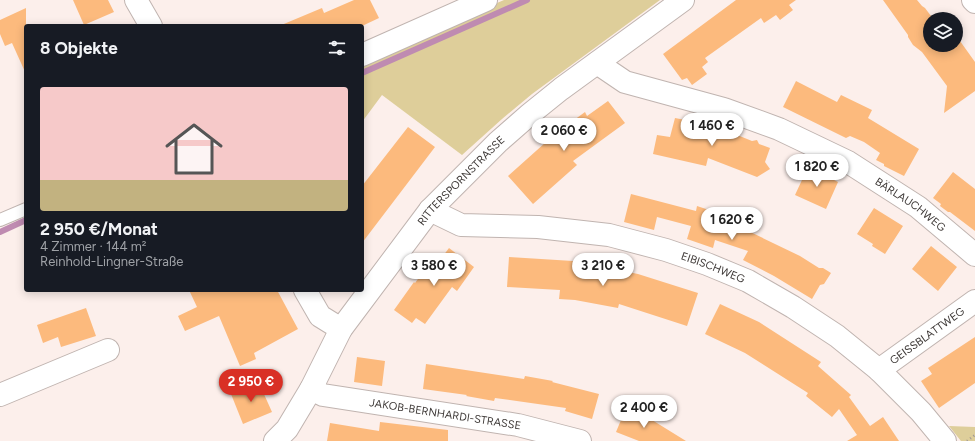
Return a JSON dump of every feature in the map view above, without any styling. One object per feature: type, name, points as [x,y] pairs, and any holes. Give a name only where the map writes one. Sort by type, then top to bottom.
[{"type":"street","points":[[136,0],[150,24]]},
{"type":"street","points":[[364,54],[486,0]]},
{"type":"street","name":"RITTERSPORNSTRASSE","points":[[276,441],[287,429],[311,389],[341,329],[430,210],[498,142],[530,114],[683,0]]},
{"type":"street","name":"BÄRLAUCHWEG","points":[[597,63],[625,82],[724,109],[772,126],[848,162],[918,207],[975,255]]},
{"type":"street","name":"EIBISCHWEG","points":[[430,210],[461,225],[538,227],[609,235],[666,250],[748,281],[793,307],[837,336],[879,370],[921,412],[946,441]]},
{"type":"street","points":[[306,292],[320,316],[341,329]]},
{"type":"street","name":"GEISSBLATTWEG","points":[[879,370],[975,301]]},
{"type":"street","points":[[0,395],[108,350]]},
{"type":"street","name":"JAKOB-BERNHARDI-STRASSE","points":[[311,389],[323,395],[518,425],[580,441]]},
{"type":"lane","points":[[0,220],[24,210]]},
{"type":"path","points":[[967,441],[975,435]]},
{"type":"shaded area","points":[[504,0],[660,0],[532,94],[462,155],[382,95],[364,119],[364,60]]},
{"type":"shaded area","points":[[949,426],[975,427],[975,441],[961,441]]},
{"type":"building","points":[[73,0],[108,0],[114,12],[84,24]]},
{"type":"building","points":[[354,0],[370,0],[379,18],[364,25],[284,24],[322,8],[324,13]]},
{"type":"building","points":[[736,0],[796,0],[789,5],[793,10],[780,20],[776,15],[764,23],[761,18],[705,58],[708,62],[702,67],[707,74],[692,85],[687,78],[682,80],[663,54]]},
{"type":"building","points":[[883,0],[917,0],[925,8],[928,12],[923,12],[923,52],[963,52],[963,45],[975,62],[975,91],[944,113],[947,86],[922,52],[913,45],[908,35]]},
{"type":"building","points":[[26,8],[26,24],[24,24],[24,70],[12,43],[5,46],[0,34],[0,20]]},
{"type":"building","points":[[796,81],[837,102],[841,95],[872,110],[868,118],[919,149],[904,176],[884,166],[884,164],[876,160],[880,153],[864,142],[850,136],[846,138],[783,107]]},
{"type":"building","points":[[608,101],[625,123],[573,161],[577,165],[533,204],[508,176],[555,134],[585,112],[587,116]]},
{"type":"building","points":[[675,118],[715,126],[752,141],[757,140],[759,144],[770,148],[765,162],[770,169],[757,177],[708,158],[706,166],[653,154],[657,135],[670,137]]},
{"type":"building","points":[[408,127],[435,147],[364,240],[364,183]]},
{"type":"building","points":[[808,167],[838,182],[826,209],[795,195]]},
{"type":"building","points":[[953,172],[975,189],[975,231],[940,206],[941,204],[933,198]]},
{"type":"building","points":[[631,194],[696,211],[697,206],[724,215],[723,218],[740,225],[740,227],[831,273],[824,284],[820,285],[812,299],[774,276],[743,260],[748,251],[715,240],[713,248],[687,239],[691,226],[657,217],[654,230],[624,222]]},
{"type":"building","points":[[874,208],[903,226],[885,254],[857,234]]},
{"type":"building","points":[[931,246],[957,267],[938,291],[912,269]]},
{"type":"building","points":[[449,248],[474,267],[457,291],[452,287],[425,324],[416,318],[412,323],[394,310],[426,268],[431,272]]},
{"type":"building","points":[[509,257],[573,261],[638,274],[698,293],[687,326],[619,304],[618,308],[575,300],[559,299],[560,290],[507,287]]},
{"type":"building","points":[[190,292],[278,292],[298,329],[254,353],[256,359],[240,366],[219,316],[185,331],[178,316],[197,307]]},
{"type":"building","points":[[720,304],[759,322],[821,362],[818,366],[851,395],[849,397],[870,426],[883,417],[899,441],[847,441],[857,435],[839,409],[832,417],[806,396],[808,393],[745,353],[705,334]]},
{"type":"building","points":[[86,308],[96,336],[61,347],[58,337],[43,343],[37,325]]},
{"type":"building","points":[[975,337],[975,383],[939,408],[921,381],[932,374],[928,368]]},
{"type":"building","points":[[357,357],[385,361],[382,386],[354,382]]},
{"type":"building","points":[[426,364],[524,379],[525,376],[553,381],[552,382],[599,394],[592,419],[565,411],[566,408],[495,398],[494,401],[466,396],[467,395],[423,389]]},
{"type":"building","points":[[259,383],[272,412],[243,424],[231,394]]},
{"type":"building","points":[[626,408],[652,419],[686,441],[639,441],[616,432]]},
{"type":"building","points":[[380,422],[448,430],[448,441],[327,441],[330,423],[379,431]]},
{"type":"waterway","points":[[364,72],[527,0]]},
{"type":"waterway","points":[[0,232],[24,221]]}]
